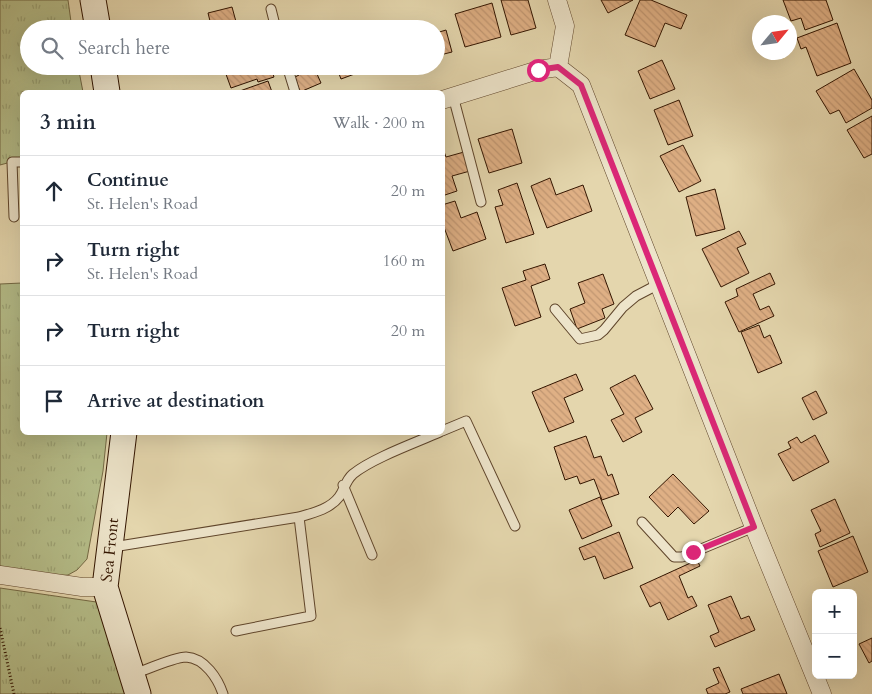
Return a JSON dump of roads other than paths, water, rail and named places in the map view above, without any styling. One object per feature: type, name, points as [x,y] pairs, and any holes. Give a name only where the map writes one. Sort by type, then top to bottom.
[{"type":"street","points":[[93,0],[96,20]]},
{"type":"street","points":[[557,0],[565,26],[558,67]]},
{"type":"street","points":[[448,98],[538,70],[558,67],[581,85],[754,527],[822,694]]},
{"type":"street","points":[[105,75],[108,90]]},
{"type":"street","name":"Sea Front","points":[[124,435],[105,587],[134,684]]},
{"type":"street","points":[[0,575],[82,587],[105,587]]},
{"type":"lane","points":[[271,9],[274,20]]},
{"type":"lane","points":[[290,75],[294,90]]},
{"type":"lane","points":[[448,98],[481,202]]},
{"type":"lane","points":[[14,217],[12,162],[20,162]]},
{"type":"lane","points":[[555,309],[580,339],[598,335],[623,307],[636,296],[659,284]]},
{"type":"lane","points":[[445,430],[466,421],[515,526]]},
{"type":"lane","points":[[110,547],[299,517],[329,506],[340,496],[343,485],[352,474],[365,466],[434,435]]},
{"type":"lane","points":[[343,485],[372,555]]},
{"type":"lane","points":[[236,631],[311,616],[299,517]]},
{"type":"lane","points":[[642,522],[674,557],[682,557],[754,527]]},
{"type":"lane","points":[[134,684],[184,657],[194,658],[211,672],[218,681],[223,694]]}]
